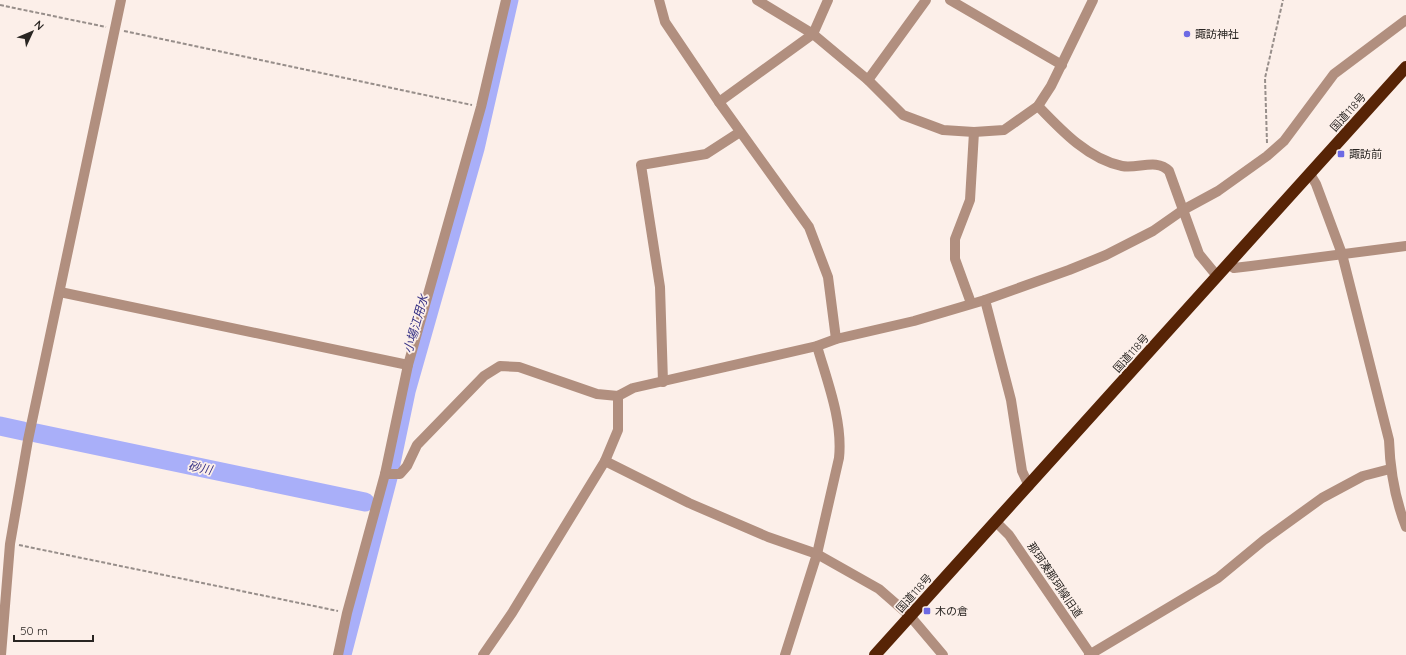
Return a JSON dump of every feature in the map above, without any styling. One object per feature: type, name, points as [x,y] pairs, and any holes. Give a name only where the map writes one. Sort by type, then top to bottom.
[{"type":"highway","name":"国道118号","points":[[875,655],[1406,67]]},
{"type":"street","points":[[1,655],[10,544],[28,440],[120,0]]},
{"type":"street","points":[[338,655],[347,613],[392,474],[408,365],[481,107],[506,0]]},
{"type":"street","points":[[659,0],[665,22],[740,132],[809,227],[828,277],[836,339]]},
{"type":"street","points":[[757,0],[813,34],[868,80],[903,115],[943,130],[974,132],[1004,130],[1038,106],[1062,65],[1093,0]]},
{"type":"street","points":[[719,102],[813,34],[828,0]]},
{"type":"street","points":[[868,80],[926,0]]},
{"type":"street","points":[[950,0],[1062,65]]},
{"type":"street","points":[[392,474],[408,466],[417,445],[484,376],[500,366],[519,367],[597,394],[618,396],[634,388],[817,346],[836,339],[914,321],[985,300],[1070,270],[1106,255],[1153,231],[1183,210],[1218,191],[1267,156],[1284,141],[1334,74],[1406,20]]},
{"type":"street","points":[[1038,106],[1068,136],[1106,160],[1124,166],[1158,164],[1165,166],[1169,171],[1199,254],[1217,276]]},
{"type":"street","points":[[663,382],[660,287],[641,165],[706,154],[740,132]]},
{"type":"street","points":[[971,303],[956,259],[955,239],[970,200],[974,132]]},
{"type":"street","points":[[1310,174],[1316,184],[1342,254],[1389,440],[1390,468],[1399,509],[1406,527]]},
{"type":"street","points":[[1228,264],[1234,268],[1406,246]]},
{"type":"street","points":[[60,292],[408,365]]},
{"type":"street","points":[[985,300],[1011,400],[1022,471],[1029,486]]},
{"type":"street","points":[[785,655],[817,554],[840,458],[841,444],[838,425],[817,346]]},
{"type":"street","points":[[483,655],[512,613],[605,461],[618,430],[618,396]]},
{"type":"street","points":[[605,461],[689,503],[768,537],[817,554],[879,589],[910,616],[943,655]]},
{"type":"street","points":[[1090,655],[1218,578],[1264,540],[1322,498],[1363,476],[1390,468]]},
{"type":"street","name":"那珂湊那珂線旧道","points":[[996,522],[1009,535],[1090,655]]},
{"type":"path","points":[[1267,156],[1265,78],[1283,0]]},
{"type":"path","points":[[0,5],[481,107]]},
{"type":"path","points":[[10,544],[347,613]]},
{"type":"waterway","name":"小場江用水","points":[[346,655],[392,478],[410,392],[479,149],[513,0]]},
{"type":"waterway","name":"砂川","points":[[0,426],[23,431]]},
{"type":"waterway","name":"砂川","points":[[36,433],[365,502]]},
{"type":"place","name":"諏訪神社","points":[[1187,34]]},
{"type":"place","name":"諏訪前","points":[[1341,154]]},
{"type":"place","name":"木の倉","points":[[927,611]]}]
